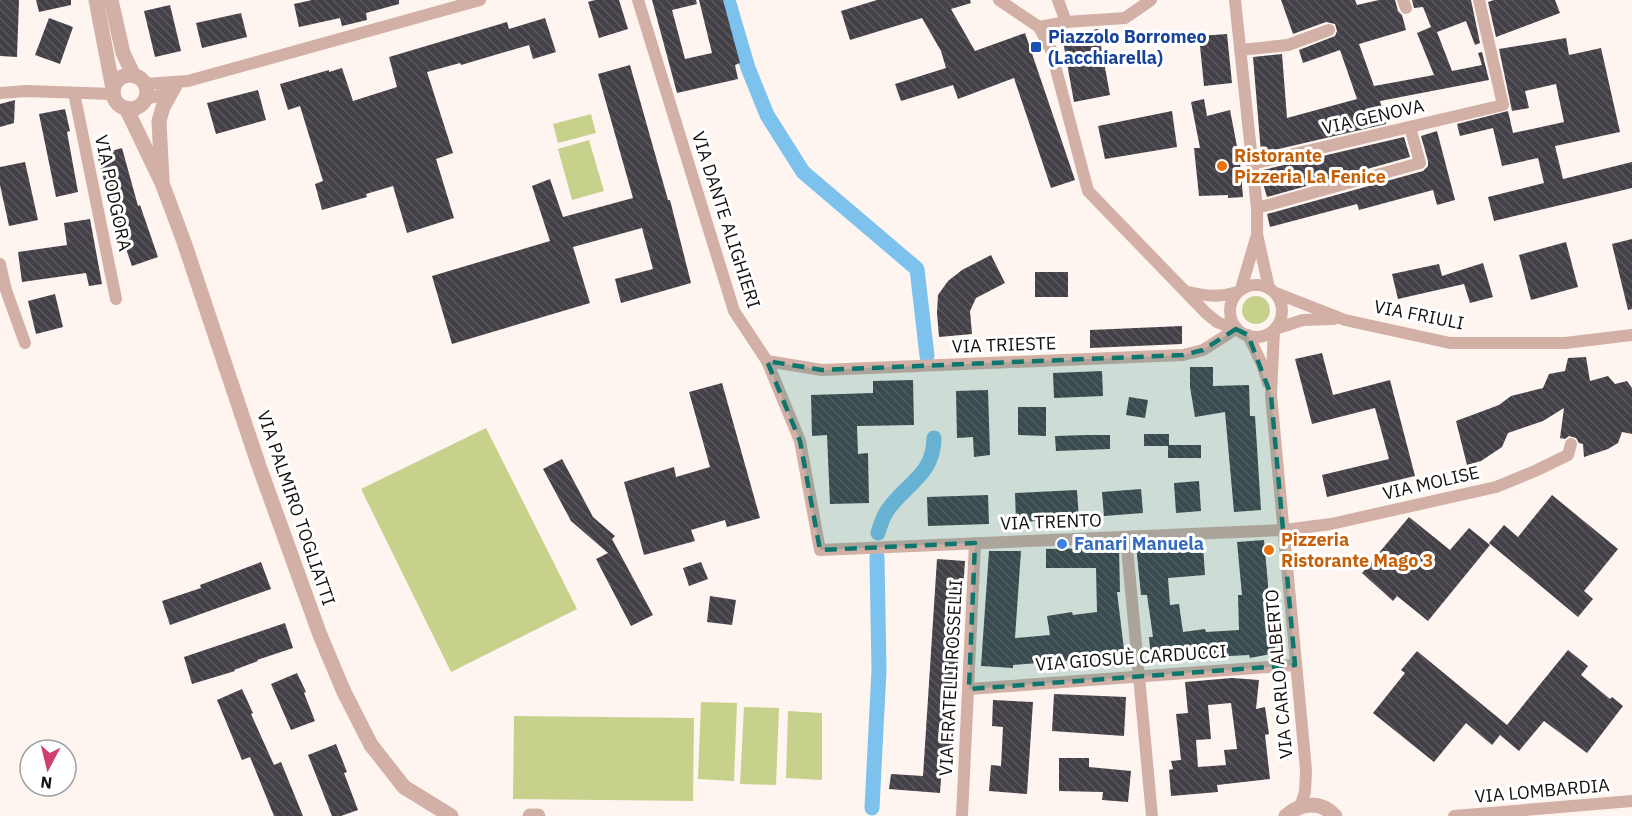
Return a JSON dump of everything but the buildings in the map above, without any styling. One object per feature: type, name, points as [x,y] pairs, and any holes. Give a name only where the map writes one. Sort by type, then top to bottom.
[{"type":"street","points":[[96,0],[117,103],[126,108],[136,107],[142,90]]},
{"type":"street","name":"VIA PALMIRO TOGLIATTI","points":[[111,0],[123,53],[159,130]]},
{"type":"street","points":[[142,90],[188,81],[480,0]]},
{"type":"street","name":"VIA DANTE ALIGHIERI","points":[[638,0],[734,311],[767,361],[800,441],[820,550]]},
{"type":"street","points":[[1058,0],[1066,22]]},
{"type":"street","points":[[1040,27],[1066,22],[1125,18],[1151,0]]},
{"type":"street","name":"VIA CARLO ALBERTO","points":[[1235,0],[1257,208],[1257,234],[1273,291],[1281,302],[1282,309],[1282,316],[1274,329],[1271,395],[1306,770],[1305,792],[1289,813]]},
{"type":"street","name":"VIA GENOVA","points":[[1252,164],[1503,105],[1479,0]]},
{"type":"street","points":[[1003,1],[1040,27],[1051,50],[1088,191],[1217,322],[1241,332],[1261,336],[1274,329],[1303,320],[1345,320]]},
{"type":"street","points":[[1240,50],[1288,45],[1329,30]]},
{"type":"street","points":[[113,91],[121,78],[155,97],[188,81]]},
{"type":"street","name":"VIA PALMIRO TOGLIATTI","points":[[162,183],[159,121],[163,107],[173,89]]},
{"type":"street","points":[[0,93],[113,91]]},
{"type":"street","name":"VIA PODGORA","points":[[74,93],[116,299]]},
{"type":"street","name":"VIA PALMIRO TOGLIATTI","points":[[126,108],[162,183],[259,466],[320,635],[344,692],[371,745],[404,787],[448,815]]},
{"type":"street","points":[[1257,208],[1420,163],[1410,127]]},
{"type":"street","name":"VIA CARLO ALBERTO","points":[[1257,234],[1240,290],[1232,301],[1230,309],[1235,326],[1262,364],[1271,395]]},
{"type":"street","points":[[0,264],[3,290],[25,343]]},
{"type":"street","points":[[1187,292],[1219,297],[1251,285],[1261,285],[1273,291]]},
{"type":"street","name":"VIA FRIULI","points":[[1273,291],[1345,320],[1450,343],[1565,343],[1632,334]]},
{"type":"street","name":"VIA TRIESTE","points":[[767,361],[822,370],[1183,355],[1203,350],[1241,332]]},
{"type":"street","name":"VIA MOLISE","points":[[1284,530],[1331,524],[1496,487],[1568,455],[1571,444]]},
{"type":"street","name":"VIA TRENTO","points":[[820,550],[1284,530]]},
{"type":"street","points":[[1126,537],[1152,816]]},
{"type":"street","name":"VIA FRATELLI ROSSELLI","points":[[962,816],[975,543]]},
{"type":"street","name":"VIA GIOSUÈ CARDUCCI","points":[[969,689],[1295,665]]},
{"type":"street","name":"VIA CARLO ALBERTO","points":[[1306,770],[1313,792],[1333,813]]},
{"type":"street","name":"VIA LOMBARDIA","points":[[1454,816],[1632,801]]},
{"type":"street","points":[[1289,813],[1311,805],[1333,813]]},
{"type":"street","points":[[530,816],[538,816]]},
{"type":"highlighted area","points":[[1236,329],[1248,335],[1271,395],[1295,665],[969,689],[975,543],[820,550],[800,441],[767,361],[822,370],[1183,355],[1203,350]]},
{"type":"green space","points":[[591,114],[596,133],[558,143],[553,124]]},
{"type":"green space","points":[[589,140],[604,191],[572,200],[558,149]]},
{"type":"green space","points":[[1256,296],[1266,300],[1270,310],[1266,320],[1256,324],[1246,320],[1242,310],[1246,300]]},
{"type":"green space","points":[[486,428],[577,609],[451,672],[361,489]]},
{"type":"green space","points":[[701,702],[737,703],[734,781],[698,779]]},
{"type":"green space","points":[[744,707],[779,708],[776,785],[740,784]]},
{"type":"green space","points":[[788,711],[822,713],[822,780],[786,778]]},
{"type":"green space","points":[[514,716],[694,718],[693,801],[513,799]]},
{"type":"waterway","points":[[728,0],[748,68],[767,115],[803,172],[917,269],[927,356]]},
{"type":"waterway","points":[[878,533],[887,511],[924,470],[933,451],[934,438]]},
{"type":"waterway","points":[[872,808],[879,670],[877,557]]},
{"type":"place","name":"Piazzolo Borromeo (Lacchiarella)","points":[[1036,47]]},
{"type":"place","name":"Ristorante Pizzeria La Fenice","points":[[1222,166]]},
{"type":"place","name":"Fanari Manuela","points":[[1062,544]]},
{"type":"place","name":"Pizzeria Ristorante Mago 3","points":[[1269,550]]}]
